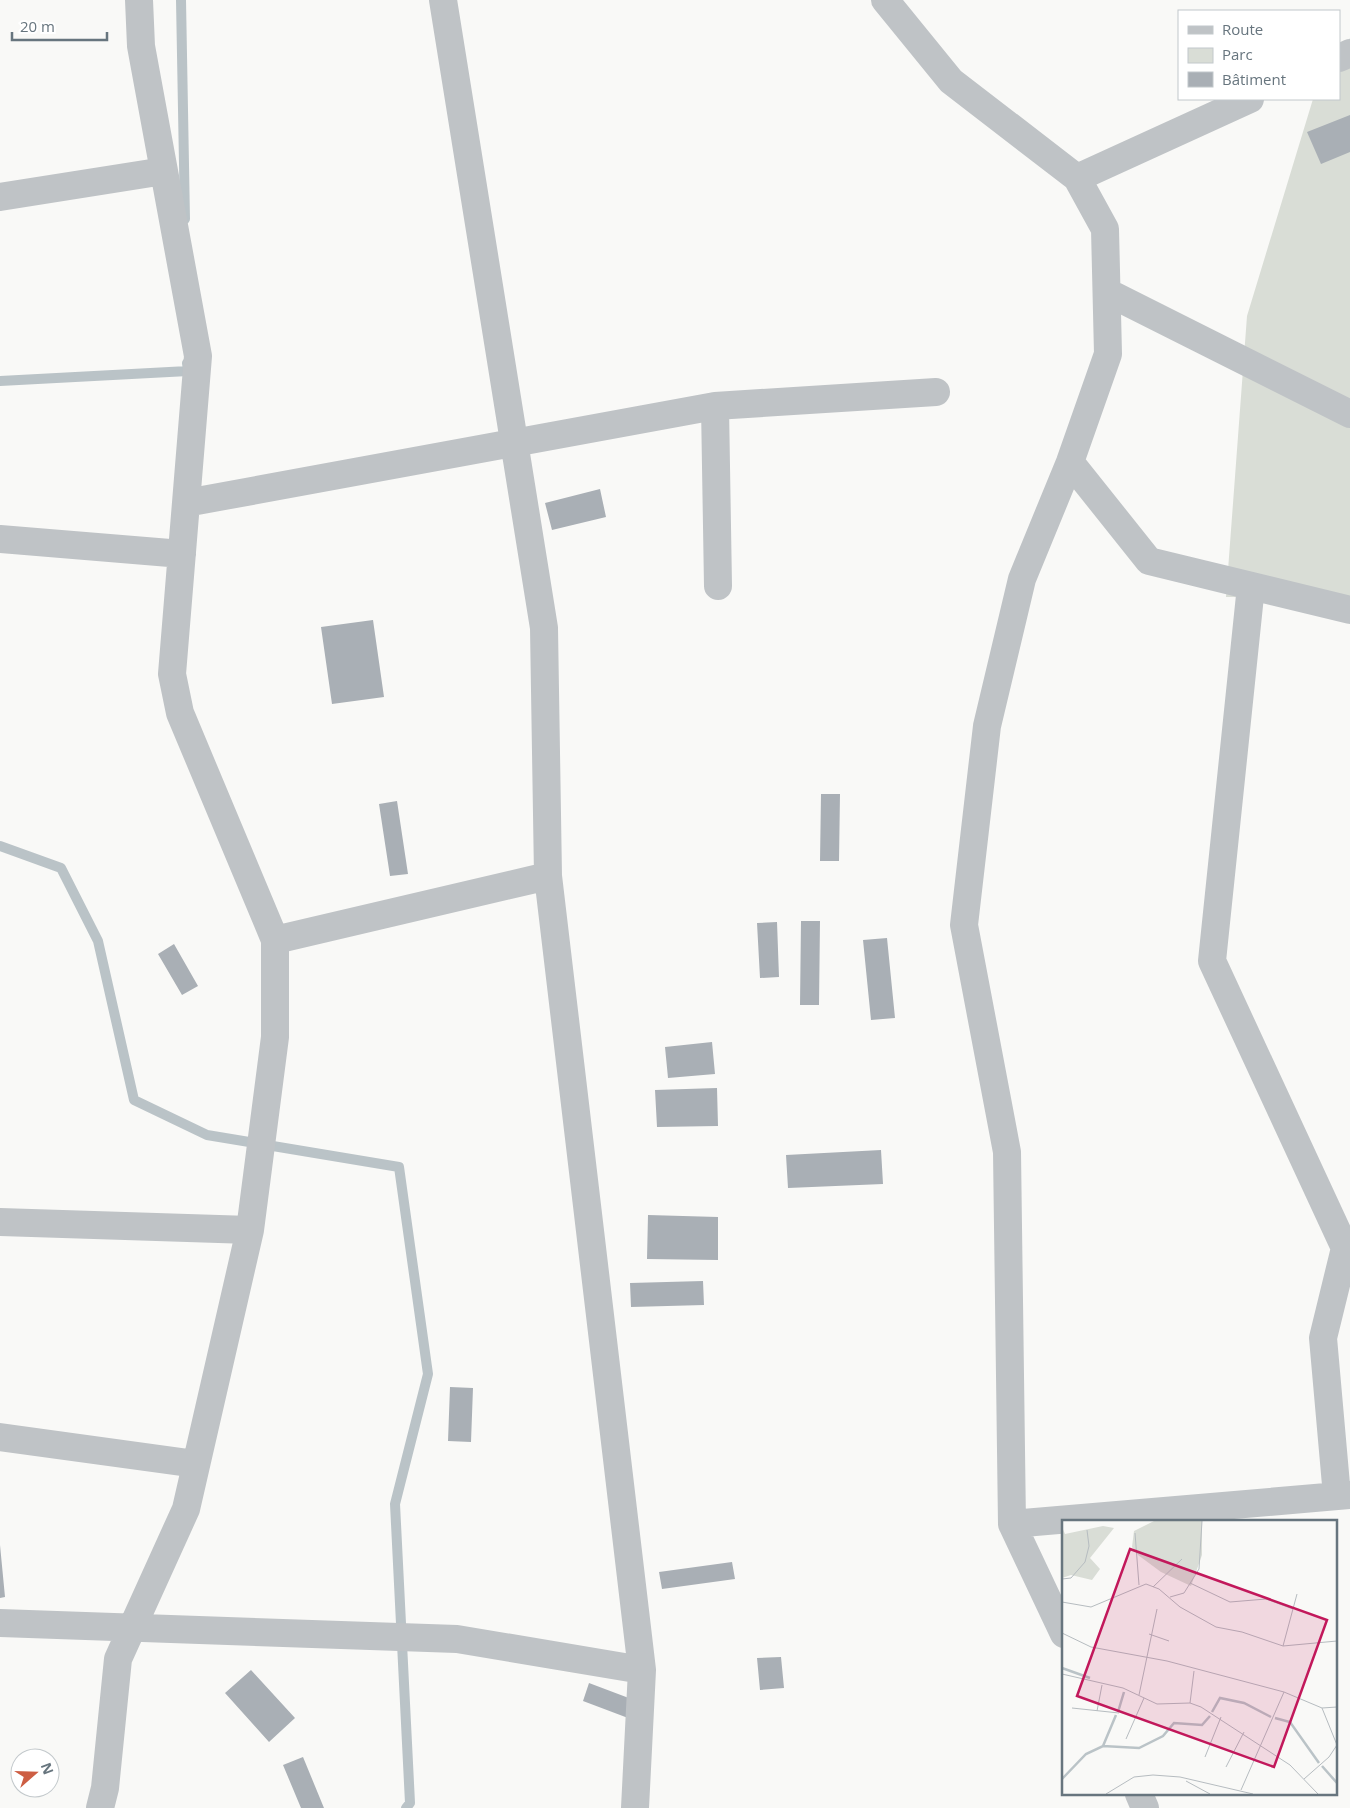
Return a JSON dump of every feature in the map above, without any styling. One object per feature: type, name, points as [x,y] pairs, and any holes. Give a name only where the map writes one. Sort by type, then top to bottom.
[{"type":"street","points":[[100,1808],[105,1788],[118,1659],[186,1509],[250,1230],[275,1036],[275,940],[180,713],[172,674],[198,356],[140,46],[139,0]]},
{"type":"street","points":[[443,0],[544,628],[548,876],[642,1670],[636,1808]]},
{"type":"street","points":[[885,0],[951,81],[1077,178],[1105,228],[1108,354],[1070,462],[1022,579],[989,717],[964,924],[1007,1152],[1012,1524],[1062,1630]]},
{"type":"street","points":[[1077,178],[1248,100]]},
{"type":"street","points":[[0,197],[164,171]]},
{"type":"street","points":[[1107,292],[1350,414]]},
{"type":"street","points":[[186,503],[715,406],[936,392]]},
{"type":"street","points":[[715,406],[718,586]]},
{"type":"street","points":[[1070,462],[1149,561],[1350,610]]},
{"type":"street","points":[[0,539],[182,554]]},
{"type":"street","points":[[1012,1524],[1343,1495],[1324,1338],[1345,1248],[1212,961],[1251,586]]},
{"type":"street","points":[[275,940],[548,876]]},
{"type":"street","points":[[0,1222],[250,1230]]},
{"type":"street","points":[[0,1437],[196,1464]]},
{"type":"street","points":[[0,1623],[457,1639],[642,1670]]},
{"type":"street","points":[[1140,1796],[1145,1808]]},
{"type":"green space","points":[[1350,38],[1350,598],[1226,597],[1247,316],[1313,100],[1340,100],[1340,52]]},
{"type":"building","points":[[1350,115],[1350,152],[1321,164],[1307,132]]},
{"type":"building","points":[[600,489],[606,517],[552,530],[545,503]]},
{"type":"building","points":[[373,620],[384,697],[332,704],[321,627]]},
{"type":"building","points":[[821,794],[840,794],[839,861],[820,861]]},
{"type":"building","points":[[397,801],[408,874],[390,876],[379,804]]},
{"type":"building","points":[[801,921],[820,921],[819,1005],[800,1005]]},
{"type":"building","points":[[777,922],[779,977],[760,978],[757,923]]},
{"type":"building","points":[[887,938],[895,1018],[871,1020],[863,940]]},
{"type":"building","points":[[174,944],[198,986],[182,995],[158,954]]},
{"type":"building","points":[[712,1042],[715,1074],[668,1078],[665,1047]]},
{"type":"building","points":[[717,1088],[718,1126],[657,1127],[655,1090]]},
{"type":"building","points":[[881,1150],[883,1184],[788,1188],[786,1155]]},
{"type":"building","points":[[648,1215],[718,1217],[718,1260],[647,1259]]},
{"type":"building","points":[[703,1281],[704,1305],[631,1307],[630,1283]]},
{"type":"building","points":[[450,1387],[473,1388],[471,1442],[448,1441]]},
{"type":"building","points":[[0,1545],[5,1597],[0,1598]]},
{"type":"building","points":[[732,1562],[735,1579],[662,1589],[659,1572]]},
{"type":"building","points":[[781,1657],[784,1688],[760,1690],[757,1658]]},
{"type":"building","points":[[251,1670],[295,1718],[269,1742],[225,1693]]},
{"type":"building","points":[[589,1683],[642,1703],[636,1721],[583,1701]]},
{"type":"building","points":[[303,1757],[324,1808],[301,1808],[283,1765]]},
{"type":"waterway","points":[[181,0],[185,219]]},
{"type":"waterway","points":[[0,381],[188,371],[187,363]]},
{"type":"waterway","points":[[0,846],[61,868],[98,941],[134,1100],[207,1135],[399,1167],[428,1374],[395,1504],[410,1803],[406,1808]]}]
